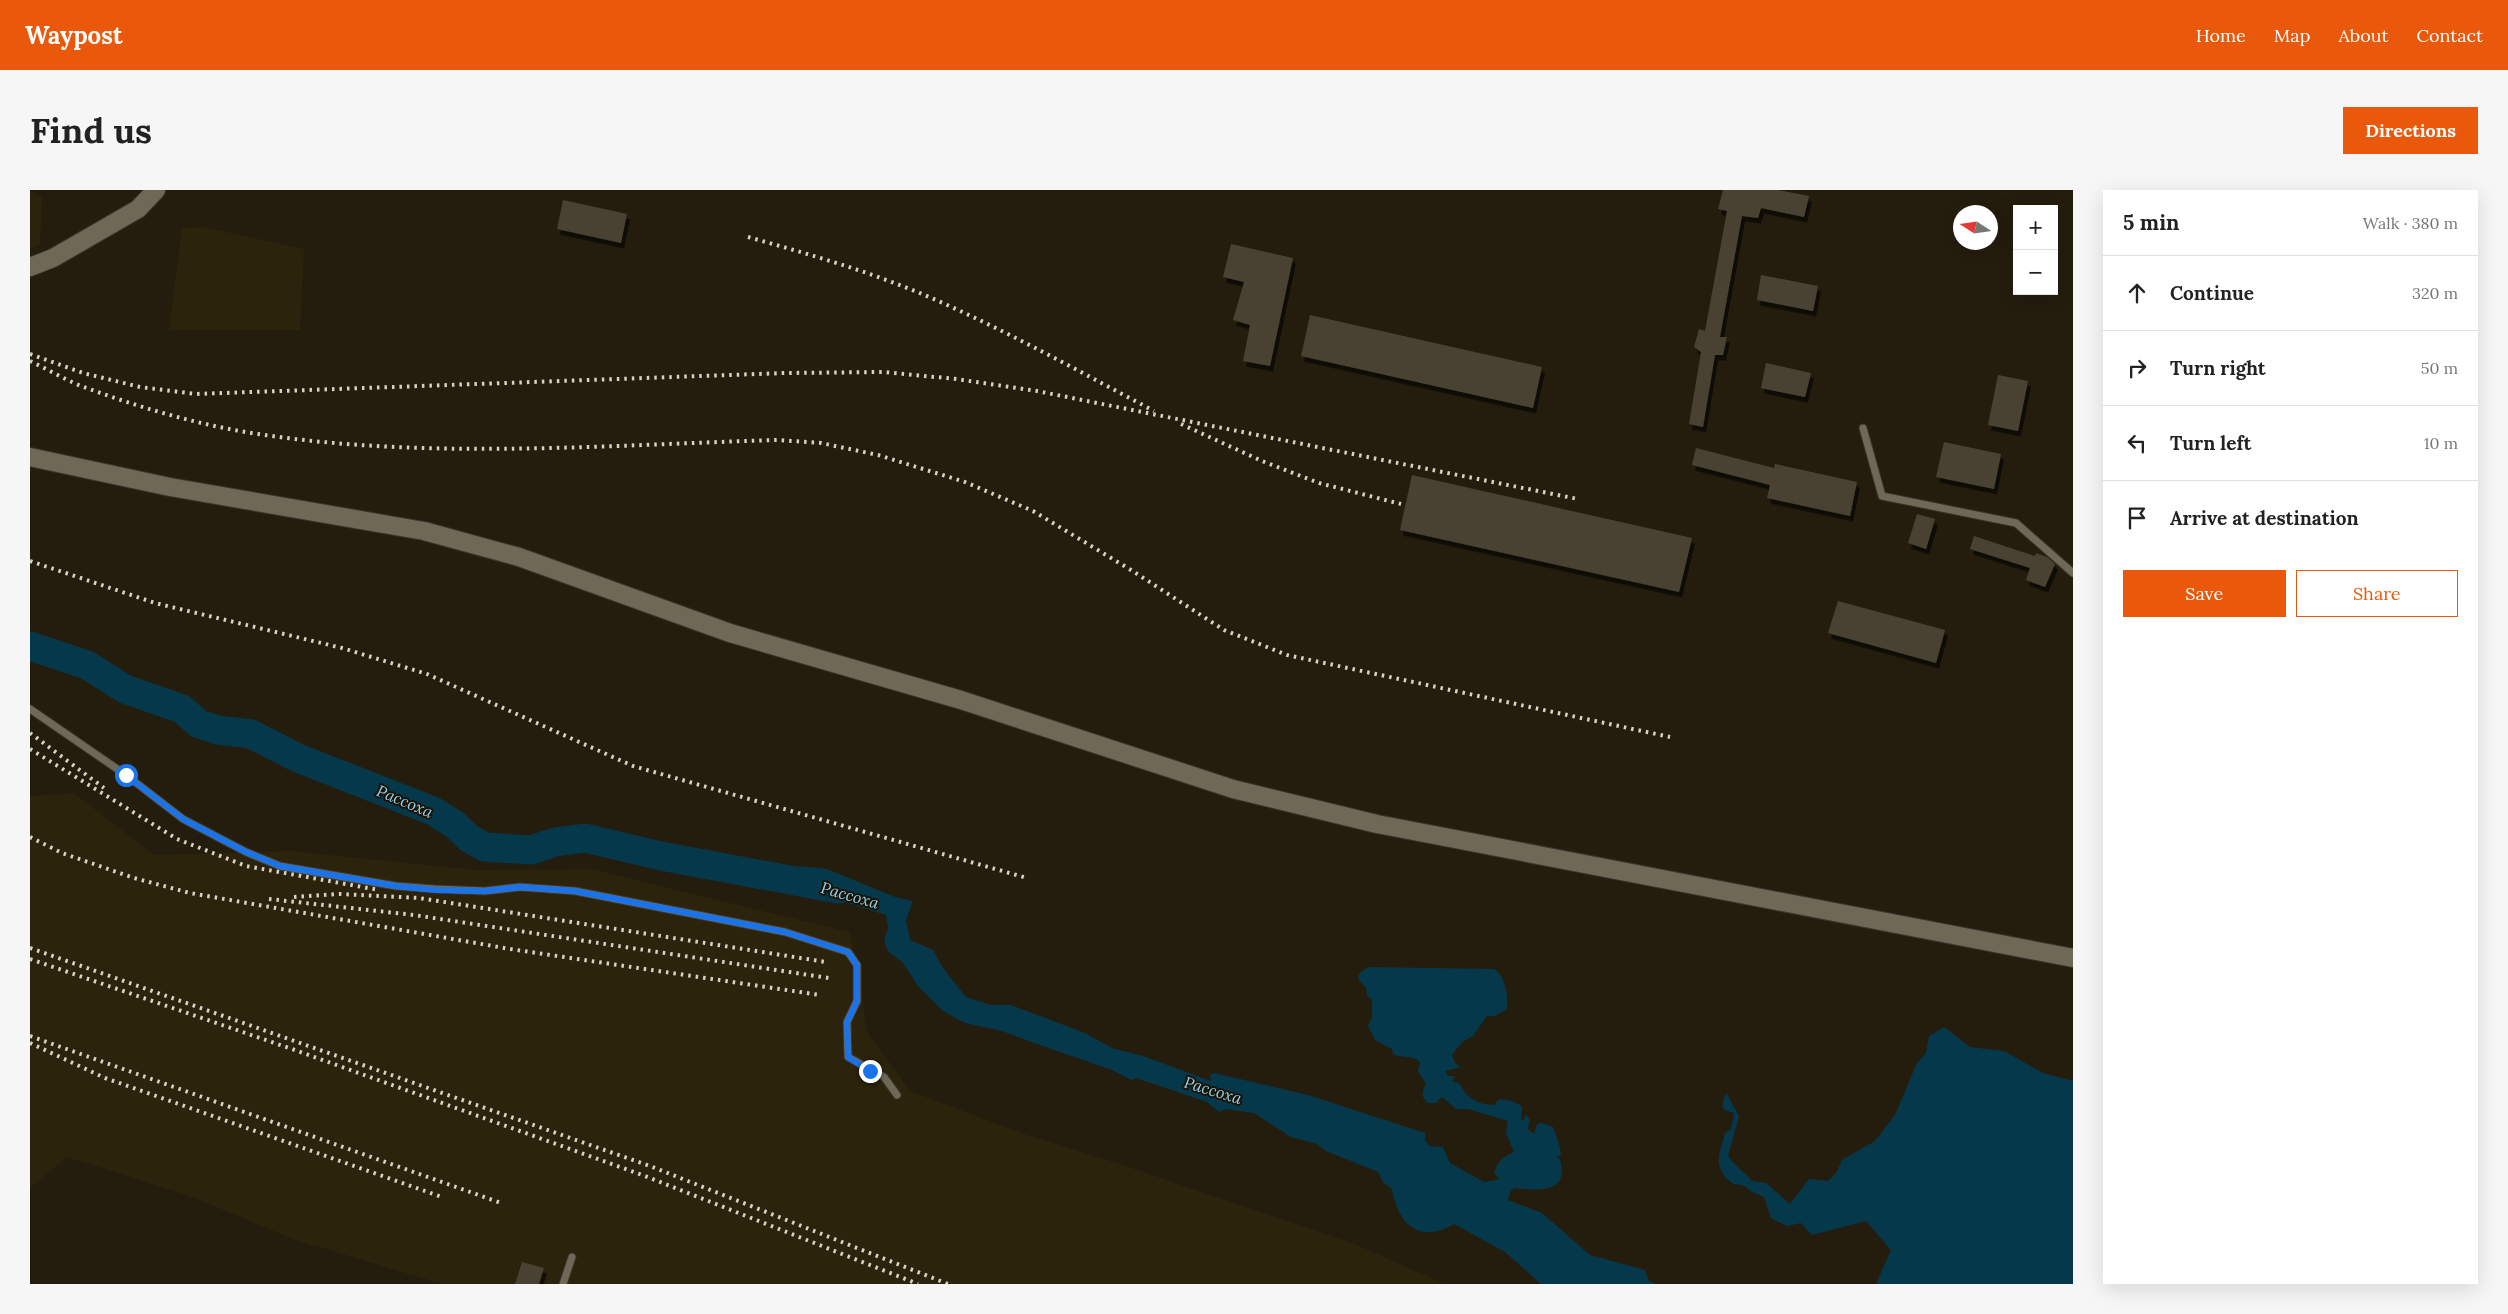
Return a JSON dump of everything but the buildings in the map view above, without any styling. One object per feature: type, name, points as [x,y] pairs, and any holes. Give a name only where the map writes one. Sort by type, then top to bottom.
[{"type":"street","points":[[30,267],[53,258],[138,210],[156,190]]},
{"type":"street","points":[[30,457],[170,487],[424,531],[520,557],[730,633],[961,700],[1243,792],[1377,824],[2073,958]]},
{"type":"lane","points":[[1863,428],[1882,496],[2016,523],[2073,573]]},
{"type":"lane","points":[[30,709],[126,775],[183,819],[246,852],[280,866],[396,886],[435,890],[485,891],[520,887],[575,891],[785,932],[848,952],[857,965],[857,1001],[847,1022],[848,1057],[884,1078],[897,1095]]},
{"type":"lane","points":[[563,1284],[572,1257]]},
{"type":"shaded area","points":[[30,190],[42,198],[40,244],[30,248]]},
{"type":"shaded area","points":[[204,227],[304,249],[300,330],[169,330],[182,228]]},
{"type":"shaded area","points":[[74,793],[154,855],[291,851],[476,870],[592,869],[849,932],[861,982],[866,1030],[910,1091],[1021,1133],[1120,1164],[1357,1245],[1445,1284],[442,1284],[293,1239],[190,1196],[67,1157],[30,1188],[30,796]]},
{"type":"water","points":[[799,866],[827,869],[895,897],[913,901],[906,920],[910,940],[933,950],[943,968],[966,997],[991,1005],[1011,1005],[1085,1033],[1112,1048],[1143,1056],[1211,1081],[1210,1075],[1214,1073],[1308,1095],[1425,1133],[1425,1141],[1430,1146],[1443,1147],[1450,1163],[1484,1182],[1500,1179],[1494,1173],[1497,1165],[1504,1157],[1514,1152],[1506,1133],[1508,1121],[1468,1109],[1456,1109],[1442,1097],[1436,1103],[1428,1103],[1422,1094],[1426,1083],[1418,1072],[1420,1062],[1414,1058],[1393,1054],[1392,1049],[1375,1040],[1368,1026],[1372,1018],[1372,999],[1367,996],[1366,987],[1360,982],[1358,976],[1369,967],[1494,969],[1501,976],[1505,987],[1507,1009],[1495,1016],[1487,1016],[1473,1036],[1462,1042],[1452,1055],[1455,1063],[1461,1067],[1445,1071],[1448,1076],[1455,1076],[1452,1081],[1460,1084],[1469,1097],[1478,1102],[1494,1105],[1499,1099],[1512,1101],[1522,1106],[1521,1119],[1524,1120],[1525,1114],[1530,1120],[1528,1129],[1534,1134],[1537,1124],[1542,1123],[1553,1127],[1561,1154],[1557,1158],[1560,1159],[1562,1171],[1556,1185],[1541,1189],[1514,1188],[1510,1192],[1508,1200],[1542,1213],[1590,1255],[1645,1270],[1649,1281],[1656,1284],[1541,1284],[1505,1252],[1454,1224],[1442,1230],[1431,1232],[1412,1228],[1399,1212],[1392,1189],[1383,1182],[1378,1172],[1326,1151],[1317,1144],[1291,1137],[1254,1113],[1225,1109],[1219,1112],[1207,1102],[1136,1078],[1131,1080],[1112,1070],[1002,1031],[965,1023],[943,1011],[918,986],[903,963],[888,951],[884,941],[888,928],[886,915],[844,902],[800,895]]},
{"type":"water","points":[[1944,1027],[1970,1047],[2004,1051],[2043,1073],[2073,1081],[2073,1284],[1876,1284],[1891,1250],[1866,1221],[1812,1235],[1801,1223],[1787,1226],[1771,1218],[1764,1197],[1752,1192],[1743,1185],[1733,1184],[1724,1176],[1719,1165],[1719,1155],[1725,1133],[1731,1129],[1734,1113],[1725,1110],[1722,1106],[1724,1097],[1727,1094],[1739,1116],[1728,1156],[1752,1181],[1766,1183],[1790,1204],[1809,1179],[1828,1181],[1836,1173],[1842,1160],[1875,1141],[1895,1115],[1917,1063],[1926,1053],[1929,1036]]},
{"type":"waterway","name":"Рассоха","points":[[30,646],[87,665],[125,689],[182,709],[199,724],[218,730],[251,734],[298,758],[433,811],[454,824],[470,839],[485,847],[531,850],[555,842],[585,838],[661,856],[838,889]]},
{"type":"railway","points":[[748,237],[867,273],[913,290],[1019,340],[1154,411]]},
{"type":"railway","points":[[30,354],[83,373],[140,387],[196,394],[785,373],[883,372],[956,379],[1037,391],[1578,499]]},
{"type":"railway","points":[[30,361],[81,386],[168,414],[213,426],[322,442],[387,447],[517,449],[777,440],[821,443],[878,455],[965,482],[1033,511],[1131,570],[1224,630],[1287,655],[1670,737]]},
{"type":"railway","points":[[1181,424],[1262,461],[1319,483],[1401,504]]},
{"type":"railway","points":[[30,561],[155,603],[342,648],[427,674],[633,766],[1027,878]]},
{"type":"railway","points":[[30,733],[104,788]]},
{"type":"railway","points":[[30,749],[177,839],[246,866],[379,890]]},
{"type":"railway","points":[[30,837],[62,853],[134,878],[190,893],[510,949],[820,995]]},
{"type":"railway","points":[[294,897],[339,894],[419,898],[826,962]]},
{"type":"railway","points":[[269,899],[414,915],[829,978]]},
{"type":"railway","points":[[30,948],[650,1166],[948,1284]]},
{"type":"railway","points":[[30,959],[292,1049],[645,1176],[918,1284]]},
{"type":"railway","points":[[30,1036],[501,1203]]},
{"type":"railway","points":[[30,1043],[105,1078],[442,1197]]},
{"type":"route","points":[[126,775],[183,819],[246,852],[280,866],[396,886],[435,890],[485,891],[520,887],[575,891],[785,932],[848,952],[857,965],[857,1001],[847,1022],[848,1057],[870,1071]]}]
